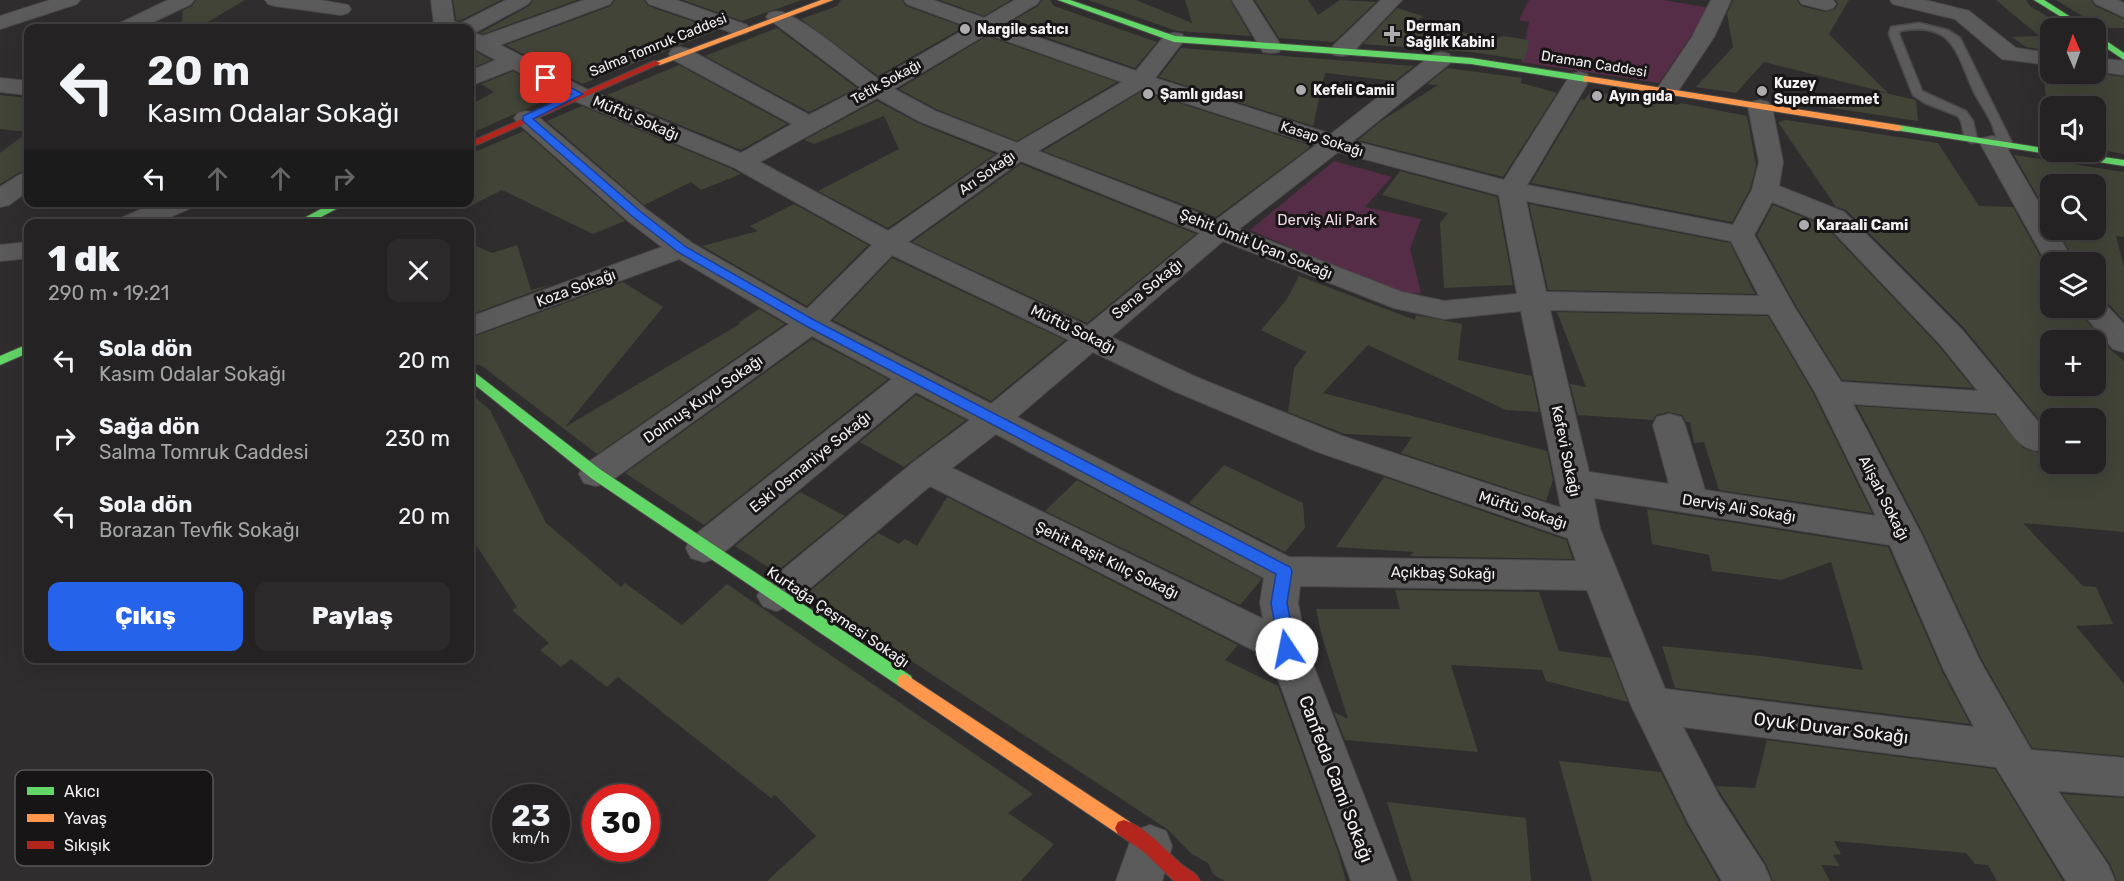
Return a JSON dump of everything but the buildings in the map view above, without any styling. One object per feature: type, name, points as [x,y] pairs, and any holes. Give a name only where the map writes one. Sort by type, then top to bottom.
[{"type":"street","points":[[5,0],[30,5],[66,1]]},
{"type":"street","points":[[133,24],[184,0]]},
{"type":"street","points":[[275,0],[307,10],[349,4]]},
{"type":"street","points":[[441,0],[444,24]]},
{"type":"street","points":[[474,36],[521,0]]},
{"type":"street","points":[[474,37],[603,0]]},
{"type":"street","points":[[656,0],[740,29]]},
{"type":"street","name":"Salma Tomruk Caddesi","points":[[474,143],[578,94],[740,29],[829,0]]},
{"type":"street","name":"Kasap Sokağı","points":[[914,0],[1141,80],[1335,143],[1511,190],[1741,235]]},
{"type":"street","name":"Tetik Sokağı","points":[[742,162],[808,124],[877,89],[983,25],[1030,0]]},
{"type":"street","name":"Draman Caddesi","points":[[1062,0],[1174,39],[1471,61],[2124,163]]},
{"type":"street","points":[[1242,0],[1271,47]]},
{"type":"street","points":[[1342,50],[1392,0]]},
{"type":"street","points":[[1666,92],[1703,37],[1721,0]]},
{"type":"street","points":[[1900,0],[1957,7],[2010,54],[2040,58]]},
{"type":"street","points":[[2038,0],[2068,18]]},
{"type":"street","points":[[2103,0],[2124,10]]},
{"type":"street","points":[[0,23],[66,1]]},
{"type":"street","name":"Şehit Ümit Uçan Sokağı","points":[[776,17],[802,33],[877,89],[927,116],[1394,299],[1444,310],[1533,301],[1778,305]]},
{"type":"street","name":"Müftü Sokağı","points":[[474,38],[578,94],[742,162],[889,243],[1185,384],[1330,444],[1582,530]]},
{"type":"street","name":"Arı Sokağı","points":[[810,323],[889,243],[1018,152],[1141,80],[1174,39]]},
{"type":"street","points":[[2106,44],[2124,57]]},
{"type":"street","points":[[680,54],[808,124]]},
{"type":"street","name":"Sena Sokağı","points":[[776,596],[927,470],[995,418],[1089,337],[1220,230],[1441,59]]},
{"type":"street","points":[[474,77],[514,61]]},
{"type":"street","points":[[2106,66],[2124,68]]},
{"type":"street","points":[[2,86],[24,77]]},
{"type":"street","points":[[1511,190],[1579,79]]},
{"type":"street","points":[[2,86],[24,88]]},
{"type":"street","points":[[1741,235],[1765,190],[1771,162],[1760,107]]},
{"type":"street","points":[[526,118],[637,215],[682,249],[810,323],[1284,571]]},
{"type":"street","points":[[1990,142],[2054,252]]},
{"type":"street","points":[[0,200],[24,183]]},
{"type":"street","name":"Kefevi Sokağı","points":[[1511,190],[1533,301],[1574,482],[1582,530],[1651,705],[1704,810],[1749,881]]},
{"type":"street","points":[[1765,190],[1835,218],[1951,337],[2037,441]]},
{"type":"street","points":[[142,219],[170,207]]},
{"type":"street","points":[[308,219],[334,207]]},
{"type":"street","name":"Alişah Sokağı","points":[[1741,235],[1778,305],[1831,392],[1903,534],[1964,670],[2015,759],[2092,881]]},
{"type":"street","name":"Koza Sokağı","points":[[474,326],[682,249]]},
{"type":"street","points":[[0,254],[24,251]]},
{"type":"street","points":[[2102,318],[2124,342]]},
{"type":"street","name":"Dolmuş Kuyu Sokağı","points":[[596,474],[810,323]]},
{"type":"street","points":[[0,361],[24,350]]},
{"type":"street","name":"Eski Osmaniye Sokağı","points":[[704,548],[915,376]]},
{"type":"street","name":"Kurtağa Çeşmesi Sokağı","points":[[474,378],[596,474],[776,596],[1144,863],[1175,871],[1191,881]]},
{"type":"street","points":[[1831,392],[2007,403]]},
{"type":"street","points":[[1669,425],[1691,501]]},
{"type":"street","name":"Şehit Raşit Kılıç Sokağı","points":[[927,470],[1287,649]]},
{"type":"street","name":"Derviş Ali Sokağı","points":[[1574,482],[1903,534]]},
{"type":"street","name":"Açıkbaş Sokağı","points":[[1284,571],[1601,576]]},
{"type":"street","name":"Canfeda Cami Sokağı","points":[[1284,571],[1279,603],[1287,649],[1374,881]]},
{"type":"street","name":"Oyuk Duvar Sokağı","points":[[1651,705],[2124,777]]},
{"type":"lane","points":[[1902,26],[1939,30],[1951,34],[1956,40],[1986,106],[1996,119],[1990,142],[1959,111],[1924,100],[1917,93],[1894,34],[1895,29],[1902,26]]},
{"type":"green space","points":[[1529,0],[1663,0],[1710,8],[1659,83],[1521,62],[1529,22],[1519,20]]},
{"type":"green space","name":"Derviş Ali Park","points":[[1334,161],[1392,177],[1365,207],[1421,219],[1410,249],[1421,293],[1399,294],[1250,230]]},
{"type":"traffic: fast","points":[[1062,0],[1174,39],[1471,61],[1586,79]]},
{"type":"traffic: fast","points":[[2038,0],[2068,18]]},
{"type":"traffic: fast","points":[[2106,44],[2124,57]]},
{"type":"traffic: fast","points":[[1898,128],[2124,163]]},
{"type":"traffic: fast","points":[[308,219],[334,207]]},
{"type":"traffic: fast","points":[[0,361],[24,350]]},
{"type":"traffic: fast","points":[[474,378],[596,474],[905,681]]},
{"type":"traffic: slow","points":[[657,63],[829,0]]},
{"type":"traffic: slow","points":[[1586,79],[1898,128]]},
{"type":"traffic: slow","points":[[905,681],[1124,828]]},
{"type":"traffic: jam","points":[[474,143],[657,63]]},
{"type":"traffic: jam","points":[[1124,828],[1150,846],[1175,871],[1191,881]]},
{"type":"place","name":"Nargile satıcı","points":[[965,29]]},
{"type":"place","name":"Derman Sağlık Kabini","points":[[1392,34]]},
{"type":"place","name":"Kefeli Camii","points":[[1301,90]]},
{"type":"place","name":"Kuzey Supermaermet","points":[[1762,91]]},
{"type":"place","name":"Şamlı gıdası","points":[[1148,94]]},
{"type":"place","name":"Ayın gıda","points":[[1597,96]]},
{"type":"place","name":"Karaali Cami","points":[[1804,225]]},
{"type":"route","points":[[546,78],[578,94],[526,118],[637,215],[682,249],[810,323],[1284,571],[1279,603],[1287,649]]}]
